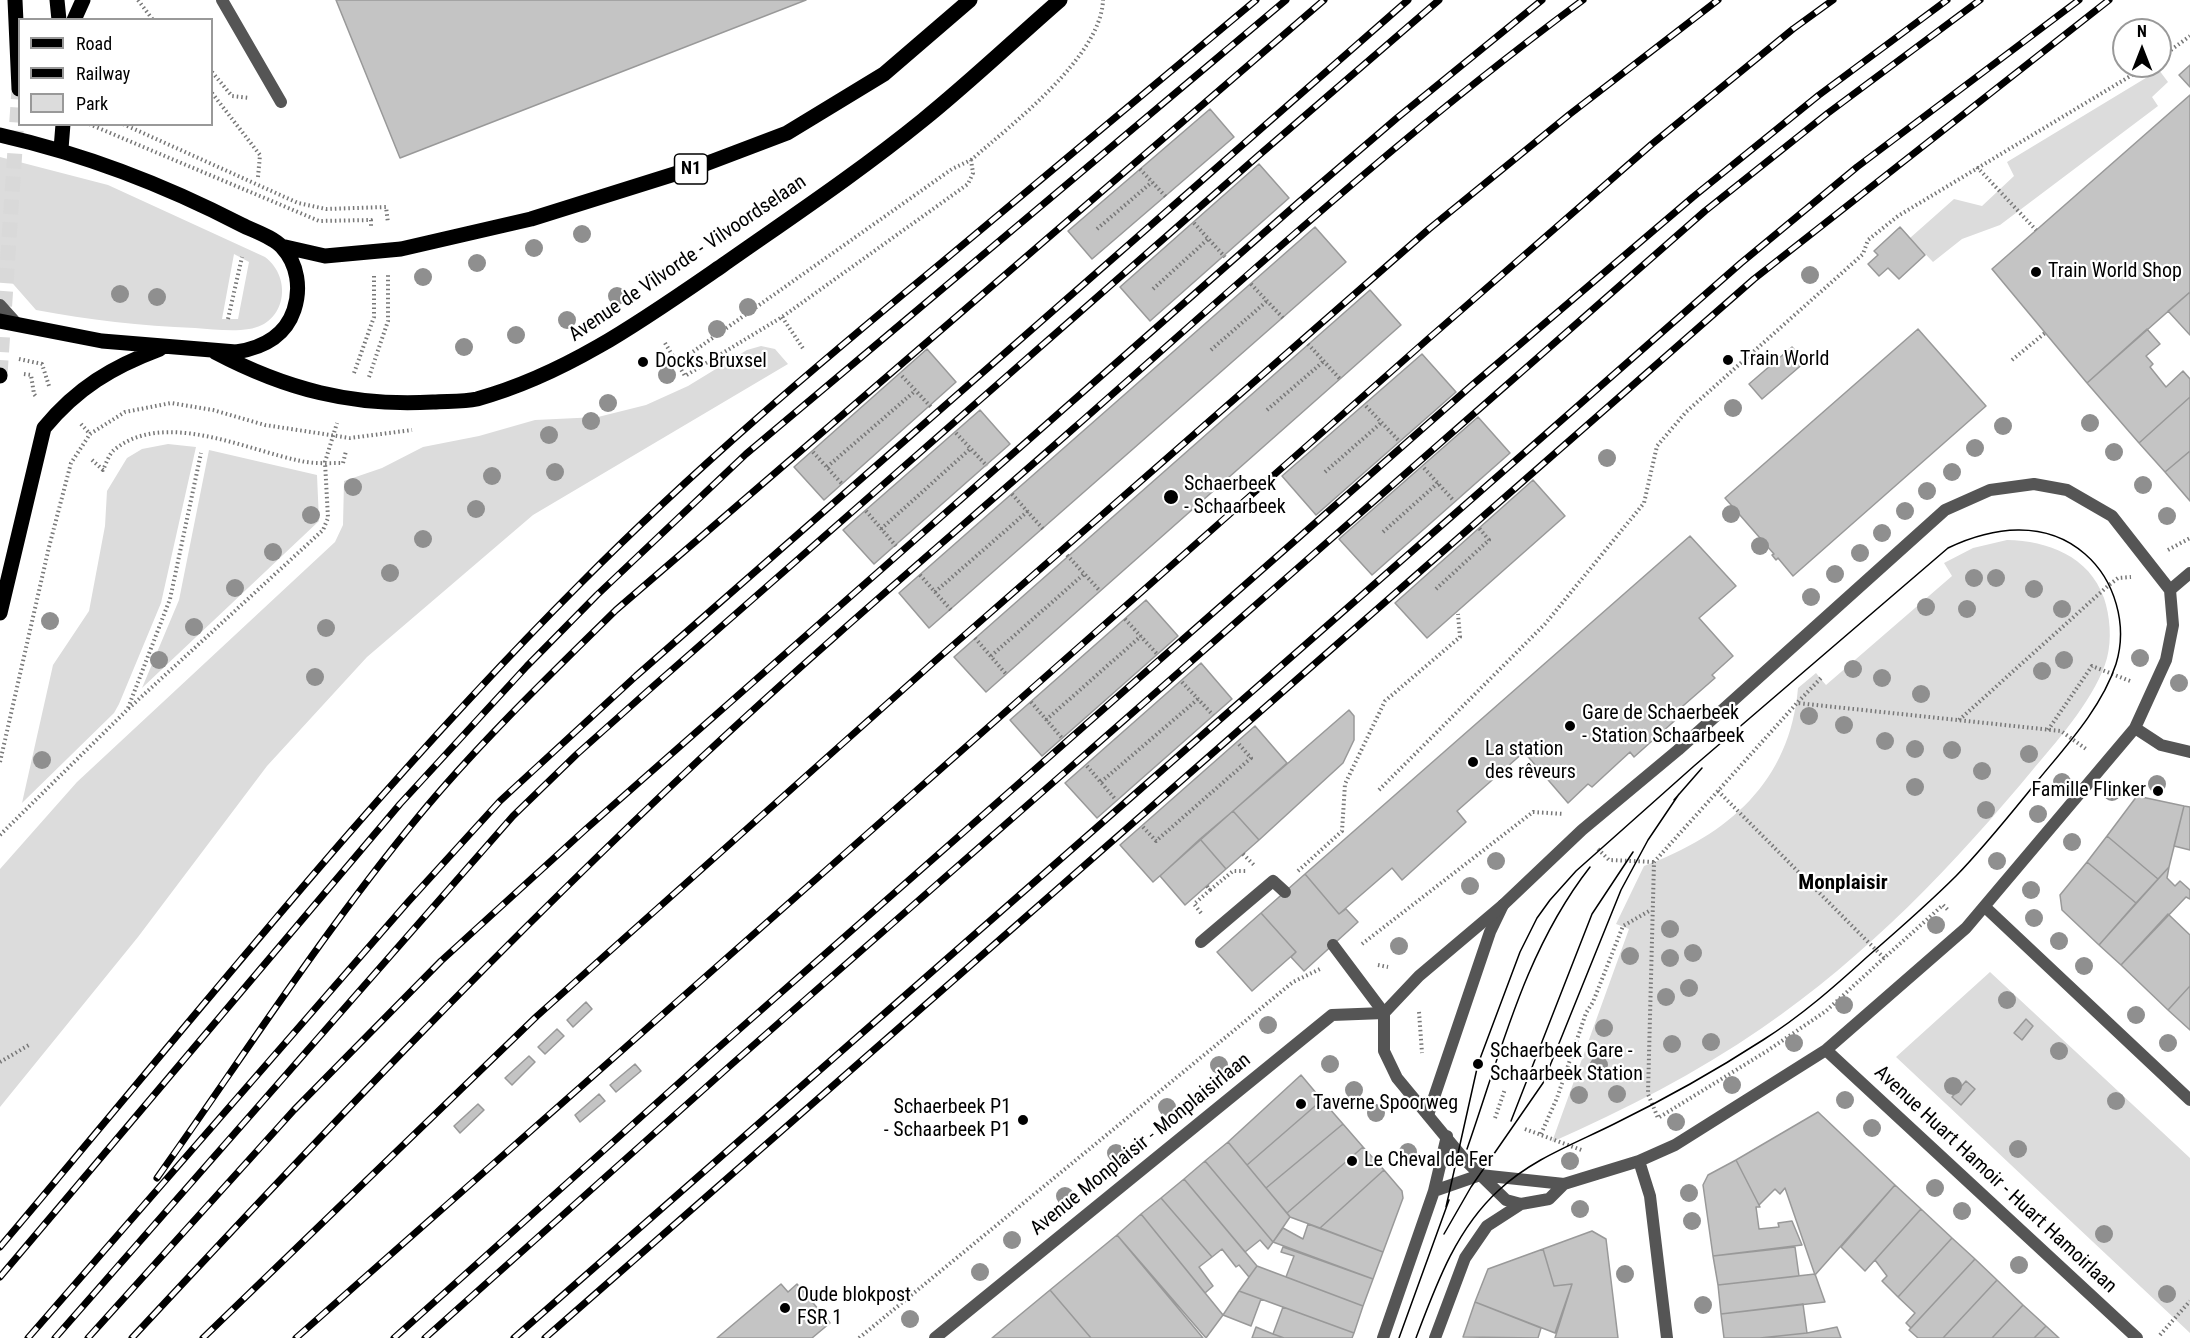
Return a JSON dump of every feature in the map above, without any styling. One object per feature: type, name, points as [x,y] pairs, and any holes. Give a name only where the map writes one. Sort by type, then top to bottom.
[{"type":"main road","points":[[15,0],[18,67]]},
{"type":"main road","points":[[57,0],[59,18]]},
{"type":"main road","points":[[75,18],[83,0]]},
{"type":"main road","name":"N1","points":[[281,246],[325,256],[412,247],[588,204],[700,166],[786,133],[884,74],[970,0]]},
{"type":"main road","name":"Avenue de Vilvorde - Vilvoordselaan","points":[[215,352],[253,372],[281,382],[345,399],[393,405],[475,399],[561,368],[663,306],[802,211],[922,121],[1060,0]]},
{"type":"main road","points":[[61,149],[63,126]]},
{"type":"main road","points":[[0,135],[61,149],[165,190],[281,246],[293,262],[298,282],[298,298],[291,320],[278,336],[256,349],[215,352],[163,348],[102,341],[0,321]]},
{"type":"main road","points":[[0,613],[44,428],[63,405],[120,364],[163,348]]},
{"type":"street","points":[[222,0],[281,102]]},
{"type":"street","points":[[0,305],[18,325]]},
{"type":"street","points":[[1384,1013],[1419,976],[1503,905],[1582,831],[1678,750],[1946,510],[1990,490],[2034,484],[2067,490],[2112,516],[2170,590],[2173,625],[2166,660],[2135,728],[1957,936],[1826,1050],[1675,1145],[1639,1161],[1564,1184],[1480,1175],[1434,1191]]},
{"type":"street","points":[[2170,590],[2190,573]]},
{"type":"street","points":[[2135,728],[2161,746],[2190,752]]},
{"type":"street","points":[[1201,942],[1273,881],[1282,890]]},
{"type":"street","points":[[1428,1115],[1490,932],[1503,905]]},
{"type":"street","points":[[1984,907],[2190,1100]]},
{"type":"street","points":[[1333,945],[1384,1013],[1384,1051],[1397,1078],[1480,1175],[1506,1200],[1521,1204]]},
{"type":"street","name":"Avenue Monplaisir - Monplaisirlaan","points":[[935,1338],[1332,1015],[1384,1013]]},
{"type":"street","name":"Avenue Huart Hamoir - Huart Hamoirlaan","points":[[1826,1050],[2138,1338]]},
{"type":"street","points":[[1383,1338],[1434,1191],[1447,1136]]},
{"type":"street","points":[[1639,1161],[1650,1196],[1667,1338]]},
{"type":"street","points":[[1435,1338],[1465,1258],[1486,1226],[1521,1204],[1549,1199],[1564,1184]]},
{"type":"path","points":[[138,0],[152,18]]},
{"type":"path","points":[[677,363],[952,169],[971,160],[1072,66],[1095,32],[1103,0]]},
{"type":"path","points":[[2172,49],[2190,36]]},
{"type":"path","points":[[213,73],[232,96]]},
{"type":"path","points":[[1379,790],[1545,624],[1644,503],[1657,446],[1686,412],[1863,254],[1868,240],[1898,216],[2127,78]]},
{"type":"path","points":[[213,94],[261,155],[258,177]]},
{"type":"path","points":[[99,126],[320,221],[371,220]]},
{"type":"path","points":[[127,126],[298,203],[326,209],[386,207],[388,223]]},
{"type":"path","points":[[665,343],[685,376],[782,317],[968,184],[973,173],[971,160]]},
{"type":"path","points":[[1977,167],[2036,230]]},
{"type":"path","points":[[1140,169],[1167,198]]},
{"type":"path","points":[[1097,229],[1152,182]]},
{"type":"path","points":[[1194,223],[1225,257]]},
{"type":"path","points":[[1153,289],[1208,238]]},
{"type":"path","points":[[351,380],[374,317],[372,251]]},
{"type":"path","points":[[228,319],[242,257]]},
{"type":"path","points":[[367,381],[388,321],[388,273]]},
{"type":"path","points":[[1251,284],[1283,318]]},
{"type":"path","points":[[1211,350],[1267,301]]},
{"type":"path","points":[[782,317],[804,350]]},
{"type":"path","points":[[2012,360],[2045,333]]},
{"type":"path","points":[[1308,344],[1340,379]]},
{"type":"path","points":[[1267,410],[1324,361]]},
{"type":"path","points":[[902,376],[931,408]]},
{"type":"path","points":[[827,467],[915,391]]},
{"type":"path","points":[[0,762],[49,547],[71,463],[90,434],[125,412],[171,403],[213,410],[265,425],[332,435],[325,462],[328,518],[323,530],[127,710],[0,835]]},
{"type":"path","points":[[1366,406],[1399,441]]},
{"type":"path","points":[[1325,472],[1382,423]]},
{"type":"path","points":[[92,460],[103,470],[113,451],[144,435],[165,430],[189,433],[304,462],[343,463],[346,451]]},
{"type":"path","points":[[956,433],[987,466]]},
{"type":"path","points":[[881,529],[970,449]]},
{"type":"path","points":[[813,452],[843,485]]},
{"type":"path","points":[[127,710],[170,599],[201,453]]},
{"type":"path","points":[[1424,468],[1454,501]]},
{"type":"path","points":[[1383,532],[1438,483]]},
{"type":"path","points":[[1012,494],[1043,529]]},
{"type":"path","points":[[866,511],[896,546]]},
{"type":"path","points":[[935,592],[1028,511]]},
{"type":"path","points":[[1436,589],[1490,540],[1479,528]]},
{"type":"path","points":[[1067,555],[1100,591]]},
{"type":"path","points":[[991,656],[1084,574]]},
{"type":"path","points":[[920,575],[951,610]]},
{"type":"path","points":[[1958,721],[2118,578]]},
{"type":"path","points":[[1282,890],[1342,831],[1345,784],[1385,700],[1460,637],[1458,614]]},
{"type":"path","points":[[1125,619],[1157,654]]},
{"type":"path","points":[[1046,720],[1141,636]]},
{"type":"path","points":[[975,638],[1006,674]]},
{"type":"path","points":[[2048,730],[2092,666],[2133,682]]},
{"type":"path","points":[[1821,678],[1654,862],[1648,1094],[1658,1118],[1767,1051],[1826,1011],[1943,905],[1952,914]]},
{"type":"path","points":[[1182,682],[1213,715]]},
{"type":"path","points":[[1101,782],[1198,699]]},
{"type":"path","points":[[1031,702],[1062,738]]},
{"type":"path","points":[[1797,703],[2061,731],[2091,753]]},
{"type":"path","points":[[1143,827],[1156,841],[1251,758],[1237,742]]},
{"type":"path","points":[[1087,766],[1116,800]]},
{"type":"path","points":[[1718,791],[1884,958]]},
{"type":"path","points":[[1356,949],[1533,812],[1561,812],[1574,819],[1609,860],[1654,862]]},
{"type":"path","points":[[1210,890],[1233,871]]},
{"type":"path","points":[[1541,1134],[1557,1098],[1586,1013],[1593,1002],[1623,926],[1651,910]]},
{"type":"path","points":[[859,1338],[1293,982],[1342,959]]},
{"type":"path","points":[[1419,1011],[1422,1058]]},
{"type":"path","points":[[0,1062],[29,1045]]},
{"type":"path","points":[[1495,1118],[1505,1089]]},
{"type":"path","points":[[1525,1129],[1584,1151],[1590,1159]]},
{"type":"path","points":[[2157,1338],[2190,1301]]},
{"type":"green space","points":[[2146,78],[2165,78],[2168,82],[2152,97],[2158,106],[2000,225],[1962,239],[1933,262],[1910,238],[1954,199],[1982,206],[2014,176],[2007,162]]},
{"type":"green space","points":[[0,157],[108,185],[265,257],[280,276],[282,288],[278,310],[271,319],[249,329],[222,330],[155,326],[36,310],[0,269]],"holes":[[[234,254],[249,262],[238,319],[222,319]]]},
{"type":"green space","points":[[761,346],[775,349],[788,364],[533,515],[367,657],[267,766],[138,937],[0,1107],[0,869],[77,782],[335,542],[343,525],[344,481],[382,468],[423,447],[479,436],[535,420],[598,417],[646,405],[688,386],[747,350]]},
{"type":"green space","points":[[168,444],[196,447],[161,603],[114,713],[22,803],[53,665],[89,611],[105,526],[107,491],[127,458],[142,449]]},
{"type":"green space","points":[[209,450],[317,475],[319,521],[142,688],[179,600]]},
{"type":"green space","points":[[2007,540],[2052,548],[2078,561],[2097,583],[2104,598],[2110,628],[2107,658],[2095,687],[2066,730],[1973,839],[1908,907],[1801,1000],[1737,1045],[1686,1075],[1633,1104],[1552,1142],[1629,929],[1616,924],[1644,866],[1702,838],[1728,821],[1750,801],[1768,777],[1782,751],[1793,721],[1798,688],[1816,673],[1826,685],[1952,576],[1944,563],[1973,548]]},
{"type":"green space","points":[[1990,972],[2190,1158],[2190,1333],[1896,1057]]},
{"type":"building","points":[[336,0],[806,0],[400,158]]},
{"type":"building","points":[[2190,65],[2190,87],[2179,75]]},
{"type":"building","points":[[2190,95],[2190,292],[2087,383],[1992,269]]},
{"type":"building","points":[[1210,109],[1234,137],[1092,259],[1068,231]]},
{"type":"building","points":[[1259,164],[1289,198],[1150,321],[1120,287]]},
{"type":"building","points":[[1315,227],[1346,262],[929,628],[899,593]]},
{"type":"building","points":[[1900,227],[1925,255],[1899,279],[1888,268],[1879,276],[1868,264],[1878,255],[1874,251]]},
{"type":"building","points":[[1370,290],[1401,325],[986,692],[954,657]]},
{"type":"building","points":[[2190,292],[2190,335],[2168,311]]},
{"type":"building","points":[[1918,329],[1986,406],[1793,576],[1778,558],[1776,560],[1772,555],[1774,554],[1725,498]]},
{"type":"building","points":[[2147,329],[2160,344],[2146,356],[2153,364],[2150,367],[2166,387],[2183,371],[2190,379],[2190,397],[2139,443],[2087,383]]},
{"type":"building","points":[[1792,347],[1805,362],[1762,399],[1749,384]]},
{"type":"building","points":[[927,349],[956,382],[824,500],[794,467]]},
{"type":"building","points":[[1422,354],[1456,392],[1316,515],[1282,476]]},
{"type":"building","points":[[2190,397],[2190,451],[2165,472],[2139,443]]},
{"type":"building","points":[[980,410],[1010,444],[874,564],[843,530]]},
{"type":"building","points":[[1478,417],[1510,453],[1372,575],[1339,539]]},
{"type":"building","points":[[2190,451],[2190,501],[2165,472]]},
{"type":"building","points":[[1533,480],[1565,516],[1427,638],[1395,603]]},
{"type":"building","name":"Gare de Schaerbeek - Station Schaarbeek","points":[[1690,536],[1736,586],[1699,618],[1733,656],[1712,675],[1715,678],[1676,712],[1680,716],[1634,757],[1630,752],[1592,787],[1588,784],[1568,803],[1524,752],[1457,811],[1466,822],[1402,880],[1392,868],[1339,914],[1305,874]]},
{"type":"building","points":[[1146,600],[1178,636],[1042,756],[1010,720]]},
{"type":"building","points":[[1201,663],[1232,699],[1097,818],[1065,783]]},
{"type":"building","points":[[1349,710],[1354,716],[1354,740],[1343,763],[1259,840],[1233,811]]},
{"type":"building","points":[[1255,726],[1287,763],[1153,882],[1120,845]]},
{"type":"building","points":[[2137,796],[2184,806],[2169,867],[2158,879],[2107,836]]},
{"type":"building","points":[[2184,806],[2190,807],[2190,850],[2174,846]]},
{"type":"building","points":[[1233,811],[1259,840],[1226,869],[1200,839]]},
{"type":"building","points":[[2107,836],[2158,879],[2136,903],[2087,862]]},
{"type":"building","points":[[1200,839],[1226,869],[1185,905],[1160,876]]},
{"type":"building","points":[[2087,862],[2136,903],[2099,945],[2062,910],[2060,895]]},
{"type":"building","points":[[2169,867],[2167,878],[2175,886],[2180,881],[2190,890],[2190,899],[2186,897],[2121,965],[2099,945]]},
{"type":"building","points":[[1305,874],[1339,914],[1346,909],[1358,922],[1304,971],[1291,957],[1296,952],[1261,913]]},
{"type":"building","points":[[1261,913],[1296,952],[1252,991],[1217,952]]},
{"type":"building","points":[[2168,914],[2190,935],[2190,986],[2168,1010],[2121,965]]},
{"type":"building","points":[[2190,986],[2190,1030],[2168,1010]]},
{"type":"building","points":[[586,1002],[592,1009],[573,1027],[567,1020]]},
{"type":"building","points":[[2026,1019],[2033,1026],[2022,1040],[2014,1033]]},
{"type":"building","points":[[557,1029],[564,1036],[545,1054],[538,1047]]},
{"type":"building","points":[[529,1056],[535,1062],[512,1085],[505,1078]]},
{"type":"building","points":[[635,1064],[641,1071],[616,1092],[610,1085]]},
{"type":"building","points":[[1301,1075],[1322,1100],[1247,1165],[1228,1142]]},
{"type":"building","points":[[1966,1081],[1975,1089],[1961,1105],[1952,1097]]},
{"type":"building","points":[[599,1094],[605,1101],[580,1122],[575,1115]]},
{"type":"building","points":[[1322,1100],[1343,1124],[1266,1188],[1247,1165]]},
{"type":"building","points":[[478,1104],[484,1110],[460,1133],[454,1126]]},
{"type":"building","points":[[1818,1112],[1895,1185],[1815,1275],[1785,1188],[1780,1194],[1775,1189],[1759,1205],[1736,1160]]},
{"type":"building","points":[[1343,1124],[1363,1147],[1287,1213],[1266,1188]]},
{"type":"building","points":[[1228,1142],[1290,1217],[1273,1242],[1205,1161]]},
{"type":"building","points":[[1363,1147],[1384,1170],[1320,1228],[1290,1217],[1287,1213]]},
{"type":"building","points":[[1736,1160],[1760,1207],[1756,1207],[1759,1229],[1779,1227],[1778,1223],[1792,1221],[1802,1245],[1713,1256],[1703,1185],[1708,1175]]},
{"type":"building","points":[[1205,1161],[1273,1242],[1268,1249],[1260,1240],[1245,1252],[1184,1179]]},
{"type":"building","points":[[1384,1170],[1402,1191],[1403,1198],[1383,1252],[1320,1228]]},
{"type":"building","points":[[1184,1179],[1257,1266],[1249,1277],[1239,1265],[1236,1267],[1222,1249],[1212,1257],[1161,1198]]},
{"type":"building","points":[[1895,1185],[1921,1209],[1865,1271],[1841,1247]]},
{"type":"building","points":[[1161,1198],[1212,1257],[1199,1267],[1213,1286],[1205,1293],[1141,1214]]},
{"type":"building","points":[[1921,1209],[1952,1238],[1898,1297],[1882,1281],[1887,1276],[1875,1260]]},
{"type":"building","points":[[1141,1214],[1223,1315],[1206,1338],[1117,1235]]},
{"type":"building","points":[[1308,1224],[1383,1252],[1373,1279],[1273,1242],[1283,1228],[1303,1239]]},
{"type":"building","points":[[1592,1231],[1606,1239],[1618,1338],[1555,1338],[1572,1284],[1554,1286],[1543,1249]]},
{"type":"building","points":[[1117,1235],[1203,1338],[1091,1338],[1050,1290]]},
{"type":"building","points":[[1952,1238],[1975,1259],[1911,1328],[1906,1323],[1915,1313],[1898,1297]]},
{"type":"building","points":[[1283,1247],[1373,1279],[1363,1306],[1286,1277],[1294,1256],[1281,1252]]},
{"type":"building","points":[[1795,1247],[1799,1276],[1718,1285],[1713,1256]]},
{"type":"building","points":[[1543,1249],[1554,1286],[1572,1284],[1555,1333],[1475,1302],[1488,1269]]},
{"type":"building","points":[[1975,1259],[1997,1280],[1943,1338],[1918,1338],[1909,1330]]},
{"type":"building","points":[[1257,1266],[1363,1306],[1354,1333],[1239,1291]]},
{"type":"building","points":[[1815,1274],[1825,1302],[1721,1314],[1718,1285]]},
{"type":"building","points":[[1997,1280],[2023,1305],[1992,1338],[1943,1338]]},
{"type":"building","name":"Oude blokpost FSR 1","points":[[781,1284],[788,1292],[797,1284],[830,1323],[812,1338],[717,1338]]},
{"type":"building","points":[[1050,1290],[1091,1338],[992,1338]]},
{"type":"building","points":[[1239,1291],[1261,1299],[1251,1326],[1223,1315]]},
{"type":"building","points":[[1475,1302],[1541,1328],[1538,1338],[1463,1337]]},
{"type":"building","points":[[1803,1304],[1807,1333],[1760,1338],[1724,1338],[1721,1314]]},
{"type":"building","points":[[2023,1305],[2046,1326],[2034,1338],[1992,1338]]},
{"type":"building","points":[[1283,1307],[1354,1333],[1352,1338],[1284,1338],[1273,1334]]},
{"type":"building","points":[[2046,1326],[2059,1338],[2034,1338]]},
{"type":"building","points":[[1256,1327],[1273,1334],[1284,1338],[1252,1338]]},
{"type":"building","points":[[1837,1327],[1841,1338],[1760,1338],[1807,1333]]},
{"type":"tunnel","points":[[0,375],[18,104]]},
{"type":"tram line","points":[[1416,1338],[1431,1298],[1459,1240],[1484,1205],[1499,1190],[1525,1169],[1690,1084],[1791,1021],[1830,990],[1923,907],[1956,876],[1988,840],[2083,725],[2102,695],[2116,664],[2120,634],[2116,604],[2104,577],[2085,554],[2053,535],[2018,530],[1982,535],[1948,548],[1694,766],[1576,871],[1537,918],[1520,952],[1478,1064],[1446,1207]]},
{"type":"tram line","points":[[1674,800],[1702,768]]},
{"type":"tram line","points":[[1444,1234],[1471,1187],[1543,1083],[1621,890],[1648,840],[1679,794]]},
{"type":"tram line","points":[[1511,1121],[1592,914],[1633,852]]},
{"type":"tram line","points":[[1467,1149],[1531,967],[1567,899],[1590,867]]},
{"type":"tram line","points":[[1399,1338],[1449,1200]]},
{"type":"railway","points":[[0,1247],[356,825],[504,662],[581,583],[667,499],[802,379],[1256,0]]},
{"type":"railway","points":[[0,1277],[400,804],[527,666],[597,595],[746,454],[1286,0]]},
{"type":"railway","points":[[157,1178],[316,950],[383,861],[465,763],[540,685],[616,610],[1324,0]]},
{"type":"railway","points":[[28,1338],[408,902],[500,801],[636,676],[1408,0]]},
{"type":"railway","points":[[55,1338],[513,816],[577,754],[1439,0]]},
{"type":"railway","points":[[88,1338],[294,1110],[441,961],[586,829],[1299,202],[1397,118],[1542,0]]},
{"type":"railway","points":[[132,1338],[341,1115],[483,970],[702,757],[840,632],[1261,263],[1451,102],[1583,0]]},
{"type":"railway","points":[[203,1338],[537,1016],[935,661],[1429,229],[1570,114],[1718,0]]},
{"type":"railway","points":[[296,1338],[1652,144],[1793,29],[1833,0]]},
{"type":"railway","points":[[394,1338],[718,1048],[1471,386],[1693,197],[1819,95],[1947,0]]},
{"type":"railway","points":[[425,1338],[732,1064],[1705,211],[1828,113],[1980,0]]},
{"type":"railway","points":[[514,1338],[1741,263],[1857,167],[2079,0]]},
{"type":"railway","points":[[545,1338],[1754,279],[2109,0]]},
{"type":"place","name":"Train World Shop","points":[[2036,272]]},
{"type":"place","name":"Train World","points":[[1728,360]]},
{"type":"place","name":"Docks Bruxsel","points":[[643,362]]},
{"type":"place","name":"Schaerbeek - Schaarbeek","points":[[1171,497]]},
{"type":"place","name":"Gare de Schaerbeek - Station Schaarbeek","points":[[1570,726]]},
{"type":"place","name":"La station des rêveurs","points":[[1473,762]]},
{"type":"place","name":"Famille Flinker","points":[[2158,791]]},
{"type":"place","name":"Schaerbeek Gare - Schaarbeek Station","points":[[1478,1064]]},
{"type":"place","name":"Taverne Spoorweg","points":[[1301,1104]]},
{"type":"place","name":"Schaerbeek P1 - Schaarbeek P1","points":[[1023,1120]]},
{"type":"place","name":"Le Cheval de Fer","points":[[1352,1161]]},
{"type":"place","name":"Oude blokpost FSR 1","points":[[785,1308]]},
{"type":"district","name":"Monplaisir","points":[[1843,884]]}]
